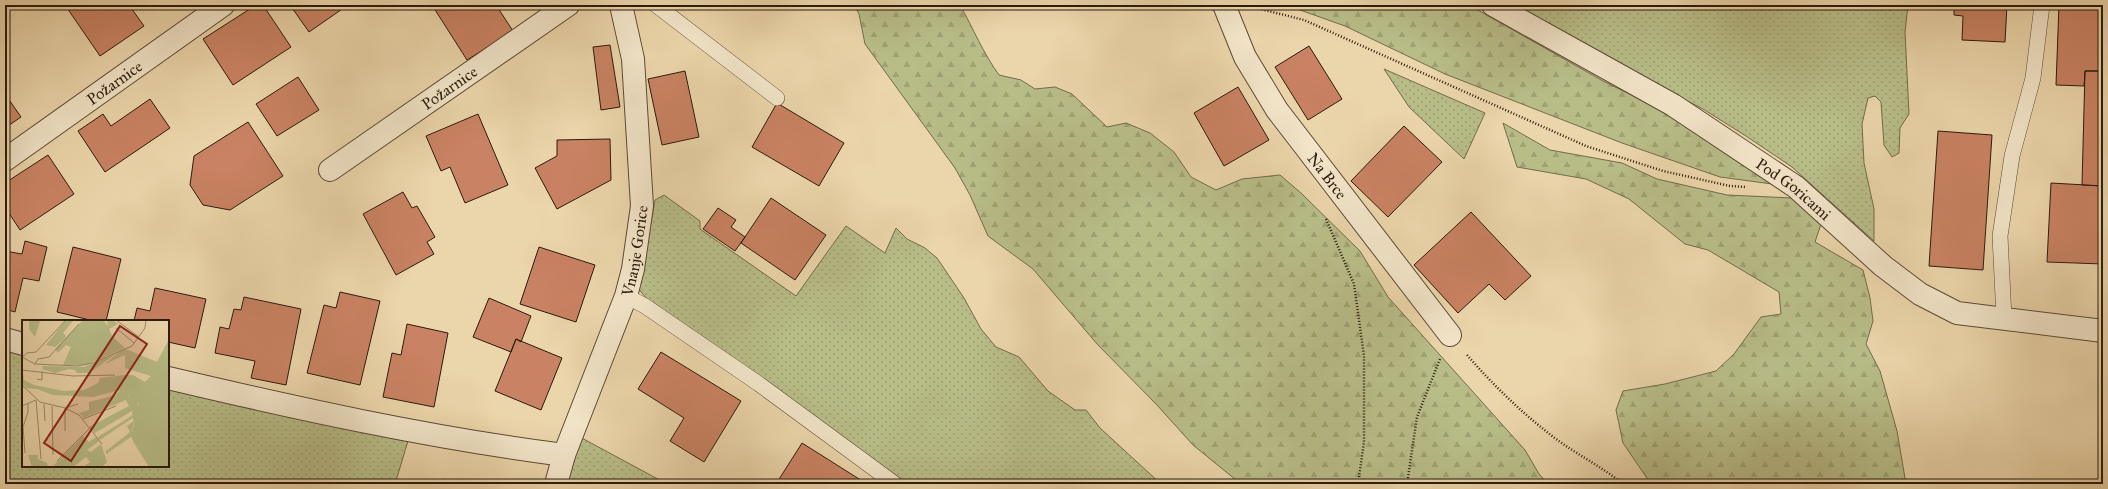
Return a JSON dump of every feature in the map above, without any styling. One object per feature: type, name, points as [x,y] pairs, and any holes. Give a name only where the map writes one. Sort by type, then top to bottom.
[{"type":"street","name":"Požarnice","points":[[5,160],[223,5]]},
{"type":"street","name":"Požarnice","points":[[330,170],[568,5]]},
{"type":"street","name":"Vnanje Gorice","points":[[556,484],[564,455],[626,296],[633,269],[642,206],[633,59],[622,5]]},
{"type":"street","name":"Na Brce","points":[[1224,5],[1245,57],[1278,110],[1450,335]]},
{"type":"street","name":"Pod Goricami","points":[[1493,5],[1673,105],[1796,187],[1883,266],[1920,294],[1957,313],[2103,331]]},
{"type":"street","points":[[5,339],[22,344]]},
{"type":"street","points":[[169,378],[269,402],[379,424],[496,446],[564,455]]},
{"type":"lane","points":[[656,5],[777,98]]},
{"type":"lane","points":[[2004,318],[2000,236],[2012,156],[2033,78],[2042,5]]},
{"type":"lane","points":[[626,296],[645,306],[759,384],[895,484]]},
{"type":"path","points":[[1252,7],[1304,20],[1586,146],[1663,171],[1730,186],[1752,187]]},
{"type":"path","points":[[1322,211],[1354,284],[1364,356],[1364,442],[1358,484]]},
{"type":"path","points":[[1407,484],[1418,417],[1450,335],[1489,380],[1525,415],[1558,440],[1605,470],[1623,484]]},
{"type":"green space","points":[[854,5],[960,5],[993,67],[999,75],[1021,80],[1035,89],[1055,87],[1072,94],[1107,127],[1126,123],[1150,133],[1174,152],[1191,177],[1216,190],[1242,179],[1280,175],[1302,194],[1360,251],[1388,297],[1525,450],[1539,474],[1548,484],[1241,484],[1193,445],[1157,405],[1098,345],[1033,269],[988,236],[970,195],[955,168],[865,44],[859,14]]},
{"type":"green space","points":[[1286,5],[1469,5],[1603,81],[1672,115],[1731,153],[1772,184],[1720,177],[1622,143],[1445,74],[1345,26]]},
{"type":"green space","points":[[1512,5],[1908,5],[1905,32],[1909,114],[1900,128],[1899,153],[1892,157],[1884,145],[1881,102],[1875,96],[1868,98],[1862,124],[1864,163],[1874,209],[1874,241],[1792,167],[1746,136],[1703,109],[1603,58]]},
{"type":"green space","points":[[1384,69],[1485,113],[1464,159],[1409,107]]},
{"type":"green space","points":[[1503,123],[1550,150],[1622,163],[1657,179],[1727,195],[1792,198],[1821,224],[1815,242],[1863,270],[1870,298],[1873,321],[1866,344],[1880,371],[1897,431],[1906,484],[1651,484],[1623,443],[1616,410],[1623,391],[1665,384],[1716,371],[1734,354],[1761,317],[1781,314],[1779,292],[1708,250],[1685,244],[1629,199],[1586,179],[1517,167]]},
{"type":"green space","points":[[664,195],[700,221],[700,229],[796,296],[846,226],[885,253],[896,228],[907,239],[925,248],[937,258],[964,298],[981,329],[996,347],[1019,357],[1048,391],[1075,410],[1086,410],[1100,428],[1161,484],[908,484],[762,379],[647,299],[637,287],[642,274],[655,200]]},
{"type":"green space","points":[[5,347],[22,352],[22,467],[169,467],[169,385],[408,441],[395,484],[5,484]]},
{"type":"green space","points":[[578,436],[667,484],[564,484]]},
{"type":"building","points":[[65,5],[129,5],[144,26],[100,56]]},
{"type":"building","points":[[256,5],[263,5],[291,47],[233,85],[203,39]]},
{"type":"building","points":[[290,5],[348,5],[309,32]]},
{"type":"building","points":[[432,5],[496,5],[513,31],[467,60]]},
{"type":"building","points":[[1954,5],[2007,5],[2005,42],[1962,40],[1963,16],[1954,15]]},
{"type":"building","points":[[2059,5],[2103,5],[2103,71],[2085,71],[2084,86],[2056,85]]},
{"type":"building","points":[[610,45],[620,107],[601,110],[593,47]]},
{"type":"building","points":[[1309,46],[1342,99],[1308,120],[1275,67]]},
{"type":"building","points":[[685,71],[699,137],[662,145],[648,79]]},
{"type":"building","points":[[2085,71],[2103,71],[2103,186],[2082,185]]},
{"type":"building","points":[[298,77],[319,110],[277,136],[256,104]]},
{"type":"building","points":[[1238,87],[1269,140],[1224,166],[1194,113]]},
{"type":"building","points":[[5,94],[21,117],[5,128]]},
{"type":"building","points":[[150,99],[170,128],[105,172],[78,131],[103,114],[111,126]]},
{"type":"building","points":[[777,103],[844,143],[819,186],[752,147]]},
{"type":"building","points":[[478,114],[508,185],[465,203],[450,167],[441,171],[426,136]]},
{"type":"building","points":[[248,122],[283,176],[230,210],[203,205],[190,185],[194,156]]},
{"type":"building","points":[[1404,126],[1442,162],[1388,217],[1351,181]]},
{"type":"building","points":[[1938,131],[1992,135],[1983,270],[1929,266]]},
{"type":"building","points":[[610,139],[611,180],[557,209],[535,168],[557,156],[557,140]]},
{"type":"building","points":[[48,155],[74,194],[20,230],[5,207],[5,183]]},
{"type":"building","points":[[2051,183],[2103,186],[2103,264],[2047,262]]},
{"type":"building","points":[[403,192],[412,208],[417,206],[435,237],[427,242],[434,254],[396,275],[363,214]]},
{"type":"building","points":[[771,198],[826,235],[795,280],[741,243]]},
{"type":"building","points":[[718,208],[736,220],[731,227],[745,237],[735,251],[703,229]]},
{"type":"building","points":[[1471,212],[1531,276],[1505,300],[1489,284],[1458,313],[1414,265]]},
{"type":"building","points":[[25,241],[47,247],[39,281],[23,278],[15,312],[5,309],[5,251],[22,254]]},
{"type":"building","points":[[73,247],[121,259],[106,320],[90,320],[57,312]]},
{"type":"building","points":[[539,247],[595,265],[576,322],[520,304]]},
{"type":"building","points":[[155,288],[206,299],[195,348],[169,342],[169,320],[134,320],[137,308],[150,311]]},
{"type":"building","points":[[340,292],[380,301],[360,385],[307,373],[324,305],[336,308]]},
{"type":"building","points":[[244,297],[301,309],[286,385],[251,378],[255,361],[215,353],[220,327],[229,329],[234,309],[241,310]]},
{"type":"building","points":[[489,298],[531,316],[521,342],[516,339],[511,352],[473,337]]},
{"type":"building","points":[[407,324],[448,333],[434,407],[383,397],[392,353],[401,355]]},
{"type":"building","points":[[516,339],[562,358],[541,410],[495,391]]},
{"type":"building","points":[[661,352],[741,401],[704,462],[670,441],[684,418],[638,389]]},
{"type":"building","points":[[802,443],[867,484],[776,484]]},
{"type":"building","points":[[444,479],[460,484],[443,484]]}]
